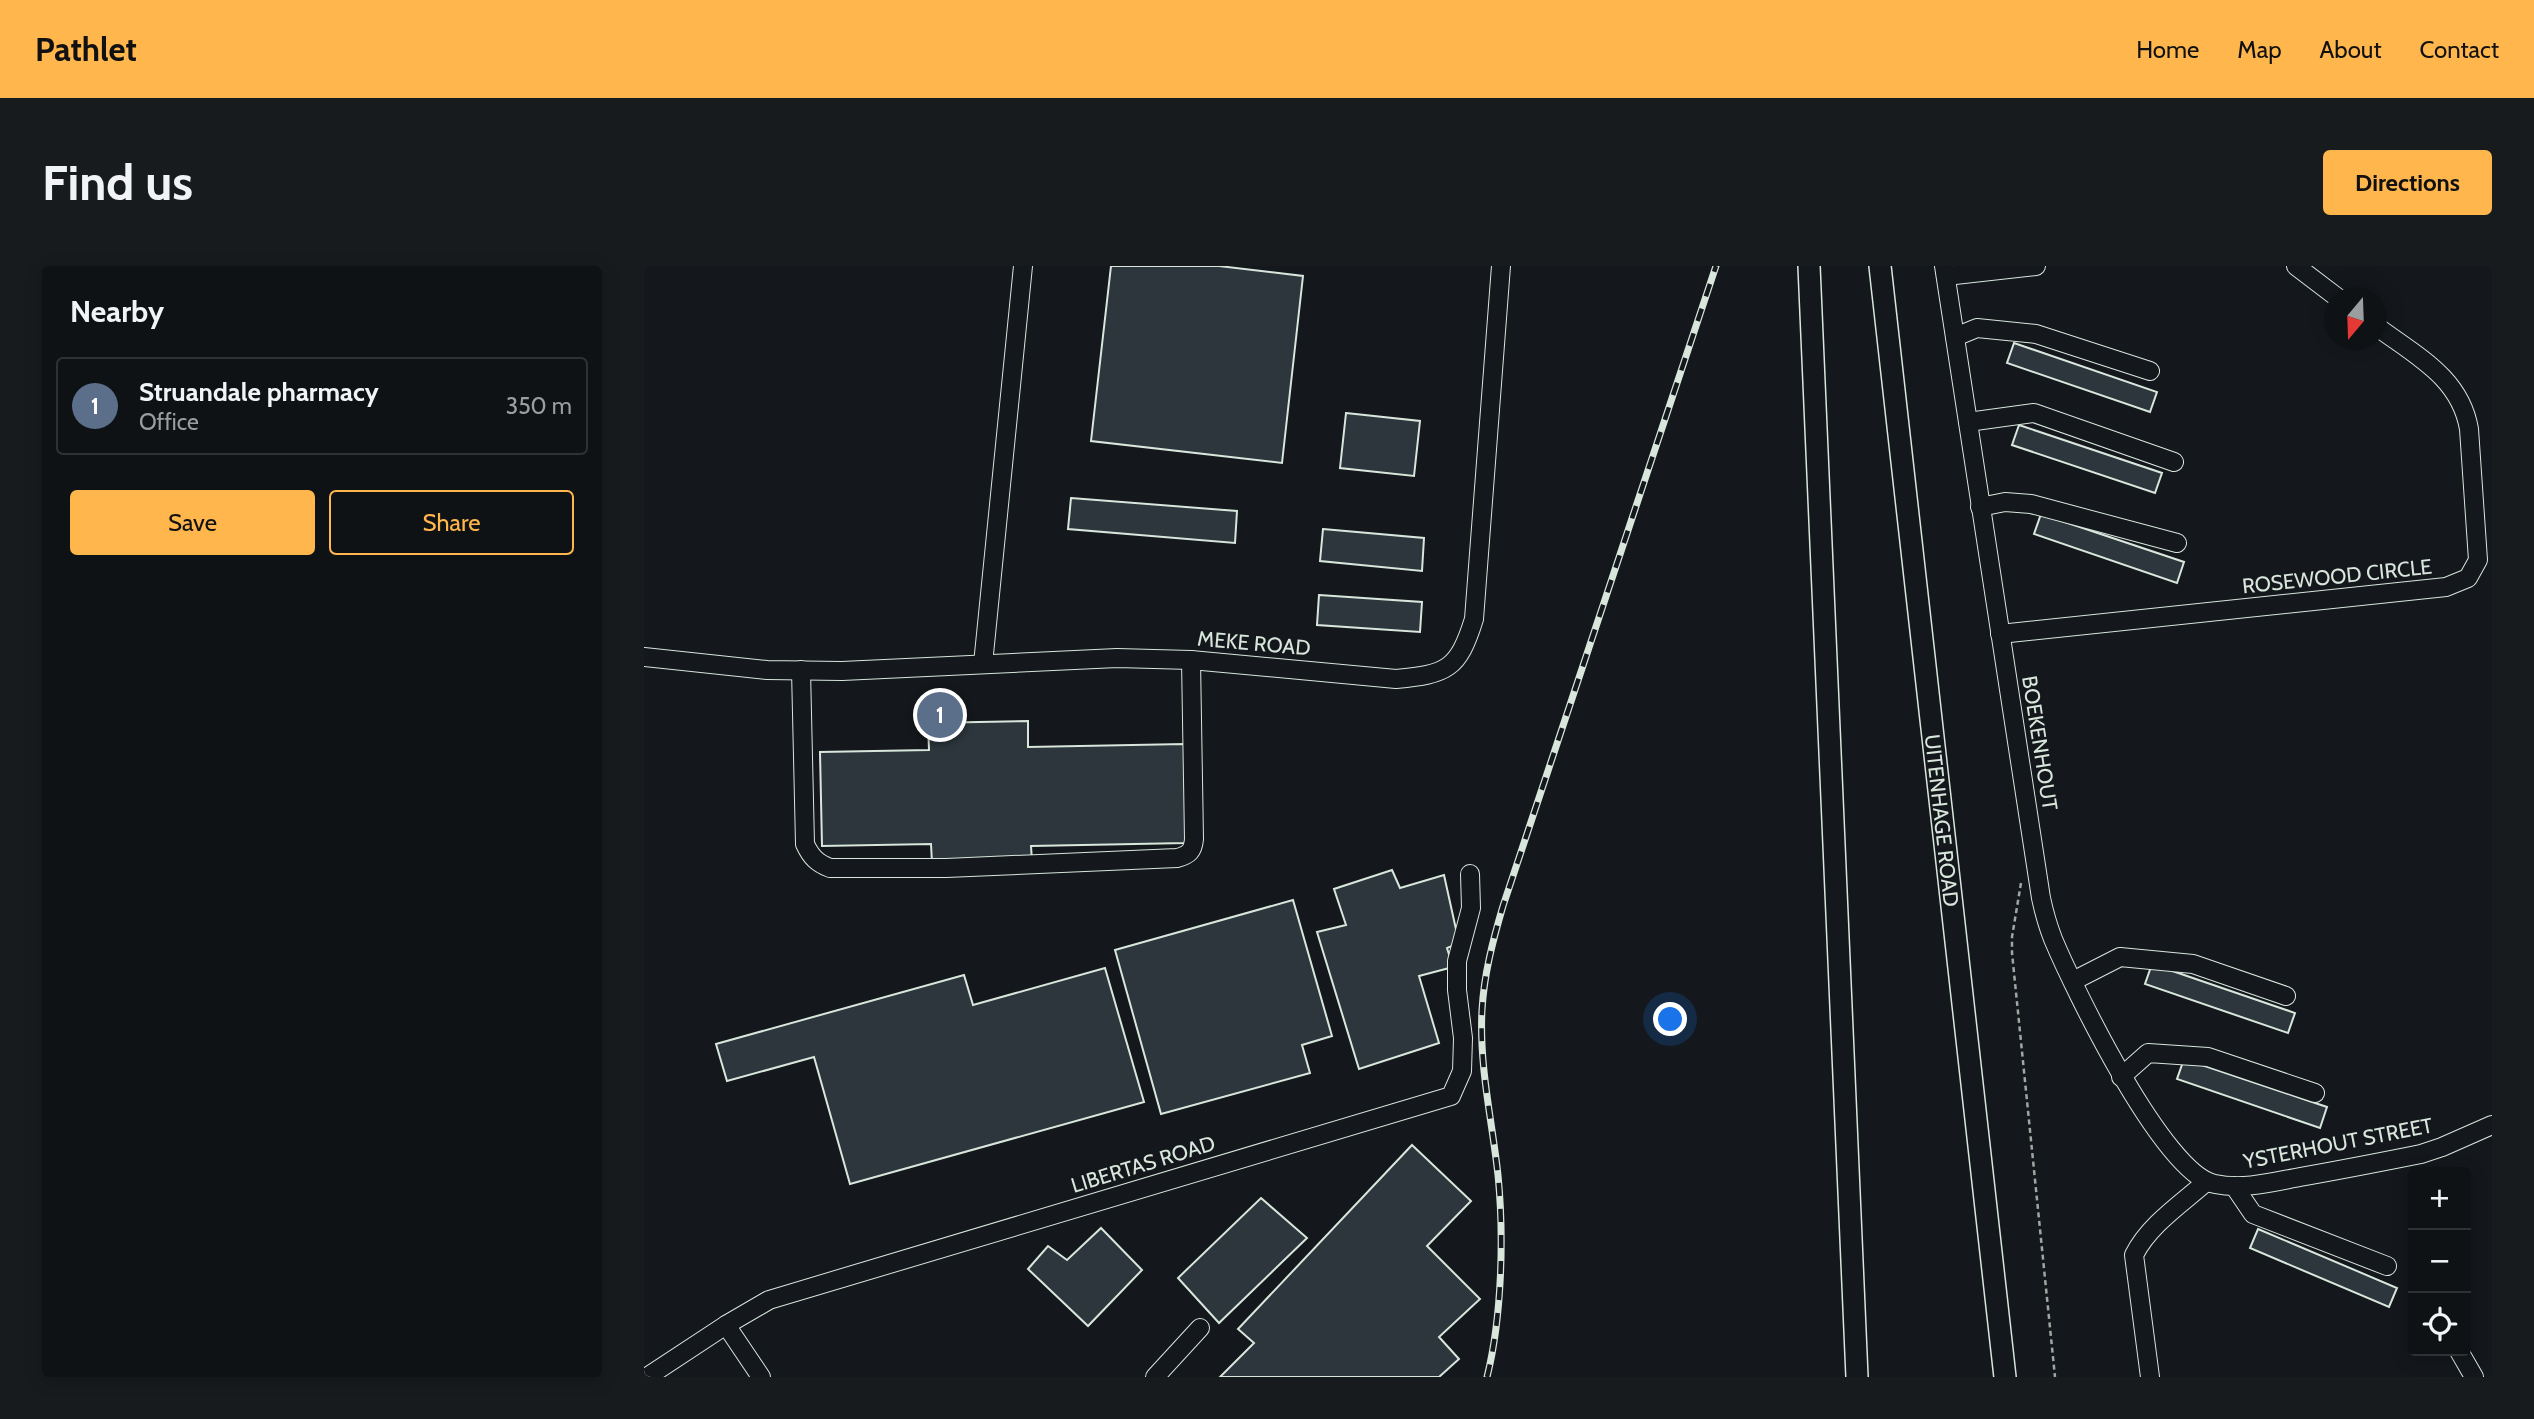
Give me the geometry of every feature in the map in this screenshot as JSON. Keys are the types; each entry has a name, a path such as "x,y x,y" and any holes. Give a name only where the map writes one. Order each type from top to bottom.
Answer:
{"main road":[{"path":"1809,266 1857,1377"},
{"name":"UITENHAGE ROAD","path":"1880,266 2005,1377"}],"street":[{"path":"984,664 1023,266"},
{"name":"MEKE ROAD","path":"644,657 767,670 1117,658 1191,660 1396,680 1430,676 1452,665 1465,647 1474,619 1501,266"},
{"path":"1945,271 2036,266"},
{"path":"2296,266 2324,287"},
{"name":"BOEKENHOUT","path":"1945,271 2041,898 2054,940 2121,1077 2168,1147 2190,1171 2206,1182"},
{"path":"1955,337 1977,328 2036,334 2150,371"},
{"name":"ROSEWOOD CIRCLE","path":"2000,634 2445,587 2468,578 2479,560 2469,429 2465,411 2460,398 2444,378 2387,334"},
{"path":"1968,422 2034,413 2175,462"},
{"path":"1980,507 2005,502 2031,504 2177,543"},
{"path":"801,670 805,844 809,854 818,863 830,868 946,867 1177,858 1187,855 1193,849 1194,839 1191,660"},
{"name":"LIBERTAS ROAD","path":"647,1377 769,1300 1451,1096 1462,1071 1463,1038 1457,990 1457,961 1471,908 1470,874"},
{"path":"2074,981 2120,957 2193,964 2286,996"},
{"path":"2121,1077 2148,1053 2208,1057 2315,1093"},
{"name":"YSTERHOUT STREET","path":"2206,1182 2234,1186 2262,1184 2421,1154 2492,1125"},
{"path":"2150,1377 2134,1255 2150,1232 2206,1182"},
{"path":"2234,1186 2253,1214 2387,1266"},
{"path":"726,1325 759,1376"},
{"path":"1155,1377 1200,1328"},
{"path":"2462,1356 2474,1377"}],"path":[{"path":"2021,872 2012,953 2055,1377"}],"building":[{"path":"1111,266 1219,266 1303,276 1282,463 1091,441"},
{"path":"2014,343 2157,392 2150,412 2007,363"},
{"path":"1346,413 1420,421 1414,476 1340,468"},
{"path":"2019,425 2162,473 2155,493 2012,445"},
{"path":"1071,498 1237,511 1235,543 1068,529"},
{"path":"2041,514 2184,562 2177,583 2034,534"},
{"path":"1323,529 1424,538 1422,571 1320,561"},
{"path":"1319,595 1422,602 1420,632 1317,625"},
{"path":"1028,721 1028,747 1184,744 1186,843 1031,846 1032,861 932,863 931,844 822,846 820,752 929,750 928,723"},
{"path":"1392,870 1400,888 1444,875 1459,943 1447,948 1453,967 1419,976 1439,1043 1359,1069 1317,932 1346,925 1334,889"},
{"path":"1293,900 1332,1036 1302,1045 1310,1073 1161,1114 1115,950"},
{"path":"2152,964 2295,1013 2288,1033 2145,984"},
{"path":"1105,968 1144,1102 850,1184 814,1057 727,1081 716,1044 964,975 973,1005"},
{"path":"2184,1059 2327,1107 2320,1128 2177,1079"},
{"path":"1412,1145 1471,1201 1427,1246 1480,1299 1439,1337 1459,1359 1439,1377 1220,1377 1254,1343 1238,1329"},
{"path":"1261,1198 1307,1238 1219,1323 1178,1278"},
{"path":"1101,1228 1142,1270 1088,1326 1028,1269 1048,1246 1067,1260"},
{"path":"2258,1229 2397,1288 2389,1307 2250,1248"}],"railway":[{"path":"1487,1377 1499,1303 1501,1250 1498,1175 1482,1052 1482,1010 1490,957 1503,906 1716,266"}],"place":[{"name":"Struandale pharmacy","path":"940,715"}]}
